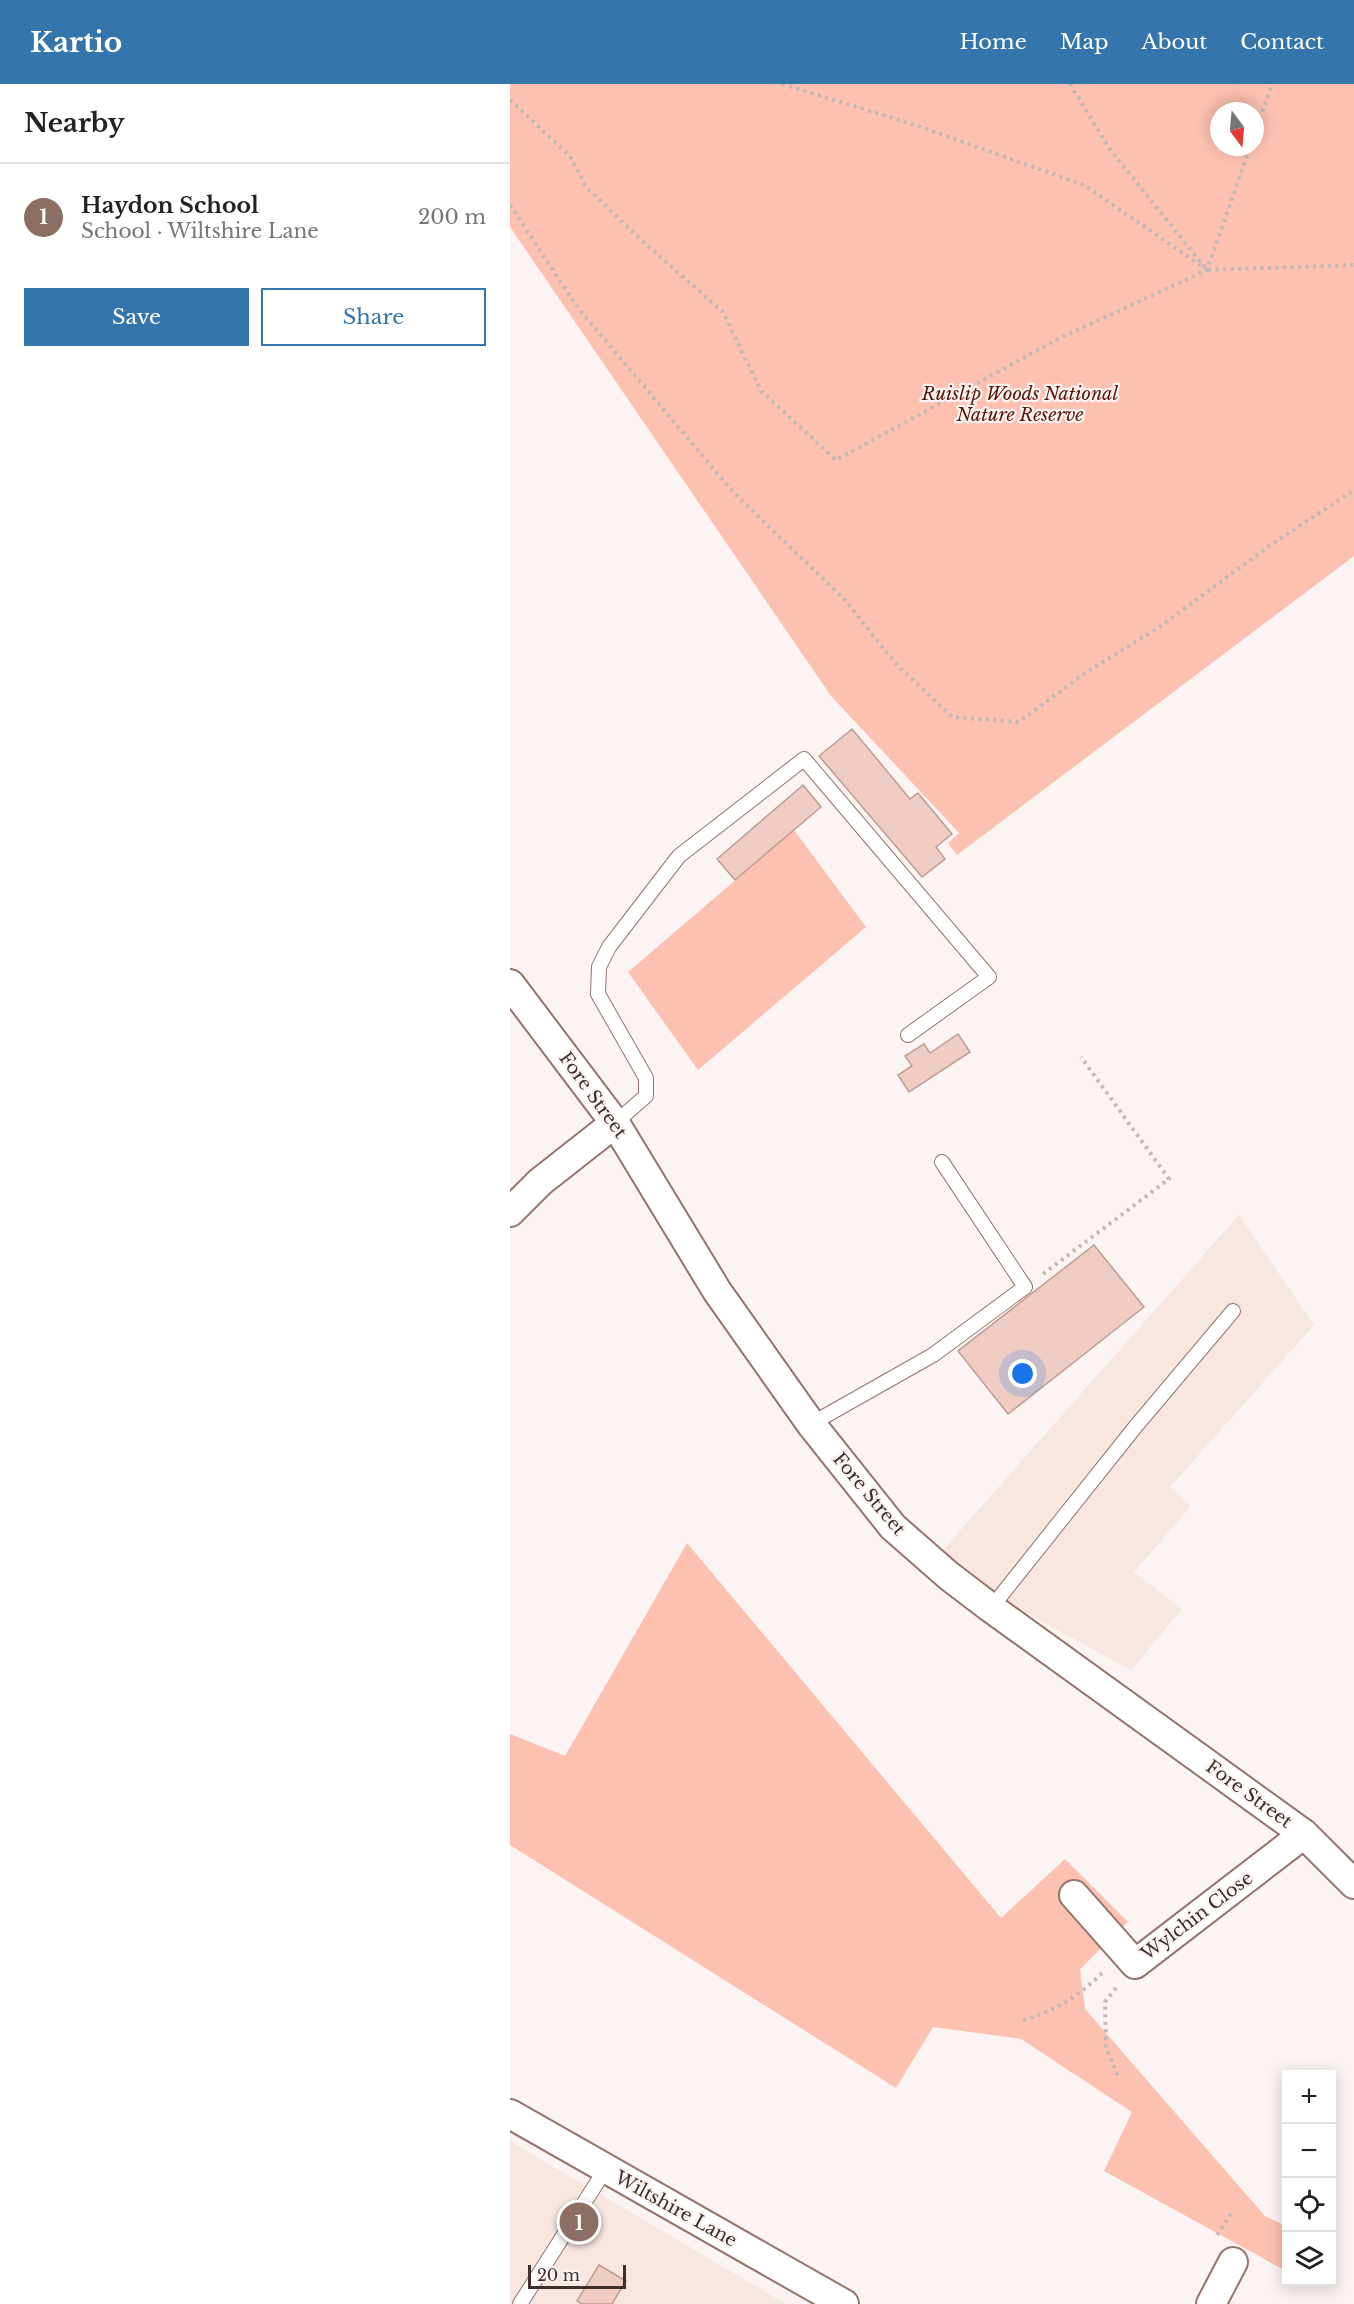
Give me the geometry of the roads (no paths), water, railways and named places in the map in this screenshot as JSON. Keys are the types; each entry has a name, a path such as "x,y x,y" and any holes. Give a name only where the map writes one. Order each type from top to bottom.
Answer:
{"street":[{"name":"Fore Street","path":"510,984 615,1123 717,1291 811,1424 893,1527 949,1576 991,1608 1304,1834 1354,1884"},
{"path":"510,1212 540,1182 615,1123"},
{"name":"Wylchin Close","path":"1074,1895 1129,1958 1304,1834"},
{"name":"Wiltshire Lane","path":"510,2114 844,2304"},
{"path":"1211,2304 1233,2262"}],"lane":[{"path":"615,1123 646,1096 646,1078 598,994 599,967 609,947 679,856 804,759 989,977 908,1035"},
{"path":"811,1424 933,1355 1025,1287 942,1162"},
{"path":"991,1608 1233,1311"},
{"path":"520,2304 605,2170"}],"place":[{"name":"Haydon School","path":"579,2222"}],"park label":[{"name":"Ruislip Woods National Nature Reserve","path":"1020,404"}]}
